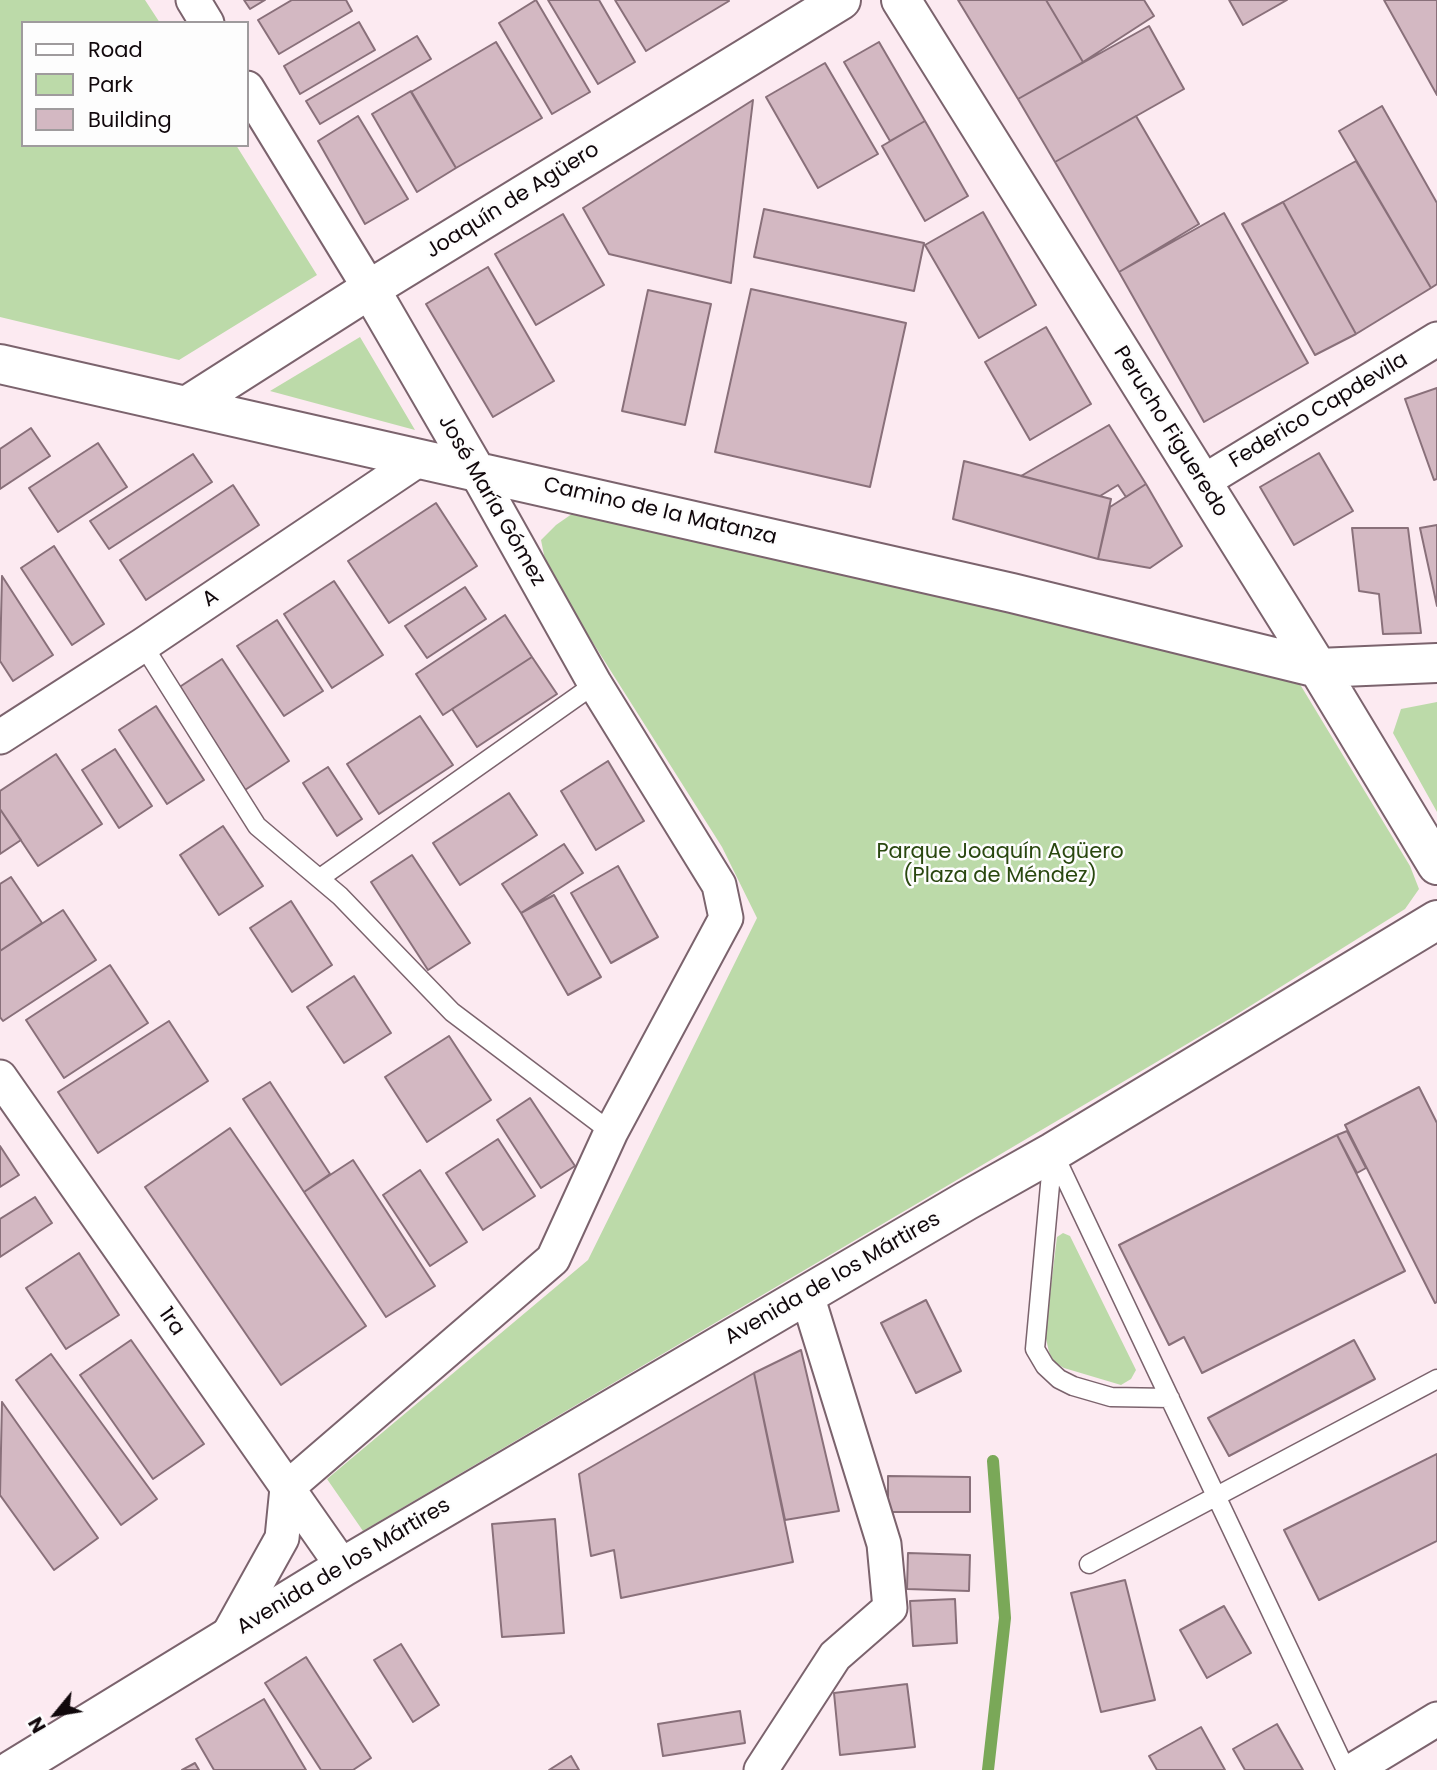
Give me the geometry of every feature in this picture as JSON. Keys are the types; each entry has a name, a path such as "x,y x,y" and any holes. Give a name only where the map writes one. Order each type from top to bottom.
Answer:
{"main road":[{"name":"Joaquín de Agüero","path":"188,405 370,289 841,0"},
{"name":"Perucho Figueredo","path":"901,0 1318,668 1437,866"},
{"name":"José María Gómez","path":"370,289 475,471"},
{"name":"Camino de la Matanza","path":"0,364 1012,593 1318,668"},
{"path":"1318,668 1437,663"},
{"name":"Avenida de los Mártires","path":"12,1770 343,1567 1054,1152 1437,920"}],"street":[{"path":"193,0 206,21"},
{"name":"José María Gómez","path":"248,90 370,289"},
{"name":"Federico Capdevila","path":"1201,483 1437,339"},
{"name":"A","path":"0,737 143,645 421,458"},
{"name":"José María Gómez","path":"475,471 595,684 719,885 726,918 611,1132"},
{"name":"1ra","path":"0,1077 343,1567"},
{"path":"287,1488 553,1259 611,1132"},
{"path":"761,1770 835,1656 890,1608 884,1544 807,1295"},
{"name":"Avenida de los Mártires","path":"227,1637 282,1538 287,1488"},
{"path":"1353,1770 1437,1719"}],"lane":[{"path":"143,645 257,826 340,896 452,1012 611,1132"},
{"path":"320,878 595,684"},
{"path":"1054,1152 1346,1770"},
{"path":"1054,1152 1035,1349 1045,1366 1059,1379 1073,1386 1111,1397 1170,1398"},
{"path":"1088,1564 1437,1379"}],"green space":[{"path":"0,0 145,0 159,21 21,21 21,147 237,147 317,275 179,360 0,317"},
{"path":"360,337 415,430 270,391"},
{"name":"Parque Joaquín Agüero (Plaza de Méndez)","path":"579,509 1298,681 1410,866 1419,889 1405,909 1231,1018 363,1531 327,1479 588,1260 757,918 722,847 547,570 541,540 556,525"},
{"path":"1437,702 1437,812 1393,733 1401,709"},
{"path":"1063,1233 1070,1236 1136,1370 1131,1379 1121,1385 1064,1368 1054,1362 1049,1352 1045,1334 1057,1237"}],"building":[{"path":"244,0 265,0 250,9"},
{"path":"292,0 346,0 352,11 279,54 258,20"},
{"path":"536,0 590,92 552,114 499,23"},
{"path":"548,0 599,0 635,62 598,84"},
{"path":"615,0 728,0 729,1 646,51"},
{"path":"958,0 1046,0 1083,62 1018,99"},
{"path":"1046,0 1144,0 1154,16 1083,62"},
{"path":"1229,0 1287,0 1243,25"},
{"path":"1384,0 1437,0 1437,95"},
{"path":"359,22 375,50 300,94 284,66"},
{"path":"1149,26 1184,89 1055,162 1018,99"},
{"path":"417,36 431,59 320,124 306,101"},
{"path":"496,42 542,118 456,168 411,92"},
{"path":"879,42 925,121 890,141 844,62"},
{"path":"825,63 878,154 818,188 766,97"},
{"path":"411,91 456,168 417,192 372,114"},
{"path":"753,100 731,283 609,254 583,208"},
{"path":"1382,106 1437,203 1437,284 1431,288 1339,131"},
{"path":"358,116 408,199 365,224 318,141"},
{"path":"1136,116 1199,224 1119,272 1055,162"},
{"path":"925,121 968,196 925,221 882,146"},
{"path":"1356,161 1431,288 1356,334 1283,202"},
{"path":"1283,202 1356,334 1315,355 1242,224"},
{"path":"764,209 924,243 914,291 754,257"},
{"path":"983,212 1036,305 979,338 925,245"},
{"path":"1224,213 1308,363 1204,422 1119,272"},
{"path":"563,214 604,285 536,325 495,254"},
{"path":"488,267 554,381 493,417 426,304"},
{"path":"751,289 906,323 870,487 715,452"},
{"path":"648,290 711,304 685,425 622,411"},
{"path":"1046,327 1091,404 1030,440 985,362"},
{"path":"1437,388 1437,479 1434,480 1405,399"},
{"path":"1109,425 1146,484 1126,497 1118,485 1100,496 1021,476"},
{"path":"31,428 50,456 0,489 0,449"},
{"path":"98,443 127,487 58,532 29,488"},
{"path":"1319,453 1353,511 1294,545 1260,487"},
{"path":"193,454 212,482 109,549 90,521"},
{"path":"964,461 1111,499 1098,559 953,519"},
{"path":"1146,484 1182,546 1150,568 1098,559 1110,507"},
{"path":"233,485 259,525 146,600 120,560"},
{"path":"436,503 477,566 389,623 348,561"},
{"path":"1437,525 1437,606 1420,528"},
{"path":"1352,528 1408,528 1421,633 1383,634 1379,594 1359,591"},
{"path":"54,546 104,624 72,645 21,568"},
{"path":"2,576 53,655 13,681 0,661"},
{"path":"334,581 383,655 332,688 284,614"},
{"path":"465,587 486,619 427,658 405,626"},
{"path":"505,615 532,657 443,715 416,674"},
{"path":"277,620 323,691 284,716 237,646"},
{"path":"532,657 557,694 477,747 452,709"},
{"path":"222,659 289,761 245,790 178,688"},
{"path":"156,706 204,780 167,804 119,730"},
{"path":"420,716 453,765 379,814 347,764"},
{"path":"115,749 152,806 119,828 82,770"},
{"path":"56,754 102,824 38,866 0,809 0,791"},
{"path":"608,761 644,821 596,850 561,791"},
{"path":"328,767 362,819 337,836 303,783"},
{"path":"509,793 537,835 460,885 433,843"},
{"path":"0,809 21,840 0,854"},
{"path":"223,826 263,886 219,915 180,855"},
{"path":"564,844 583,873 521,913 502,884"},
{"path":"412,855 470,943 428,970 371,882"},
{"path":"618,866 658,937 611,963 571,893"},
{"path":"11,877 42,923 0,951 0,884"},
{"path":"554,895 601,977 568,995 521,913"},
{"path":"291,901 332,965 292,992 250,928"},
{"path":"63,910 96,960 3,1021 0,1017 0,951"},
{"path":"110,965 148,1023 64,1078 26,1020"},
{"path":"354,976 391,1033 344,1063 307,1007"},
{"path":"169,1021 208,1081 98,1153 58,1092"},
{"path":"449,1036 491,1100 427,1142 385,1077"},
{"path":"270,1082 330,1174 304,1192 243,1099"},
{"path":"1419,1087 1437,1123 1435,1303 1345,1125"},
{"path":"530,1098 575,1166 541,1188 497,1120"},
{"path":"230,1128 366,1326 281,1385 145,1187"},
{"path":"1347,1131 1366,1168 1357,1173 1337,1135"},
{"path":"1337,1135 1405,1271 1202,1373 1184,1337 1169,1345 1119,1245"},
{"path":"498,1139 535,1196 483,1230 446,1173"},
{"path":"0,1146 19,1175 0,1187"},
{"path":"353,1160 435,1286 386,1317 304,1192"},
{"path":"420,1170 467,1242 430,1266 383,1195"},
{"path":"35,1197 52,1223 0,1257 0,1219"},
{"path":"79,1253 119,1315 66,1349 26,1288"},
{"path":"926,1300 961,1371 916,1393 881,1323"},
{"path":"131,1340 204,1444 153,1479 80,1375"},
{"path":"1354,1340 1375,1379 1229,1456 1208,1418"},
{"path":"801,1350 839,1511 785,1520 754,1373"},
{"path":"51,1354 157,1499 121,1525 16,1380"},
{"path":"754,1373 793,1562 621,1598 614,1550 591,1556 579,1474"},
{"path":"2,1402 98,1538 54,1570 0,1495"},
{"path":"1437,1454 1437,1541 1319,1600 1284,1530"},
{"path":"888,1476 970,1477 970,1512 888,1512"},
{"path":"555,1519 564,1633 502,1637 492,1524"},
{"path":"908,1553 970,1555 969,1591 907,1589"},
{"path":"1125,1580 1155,1700 1101,1712 1071,1593"},
{"path":"955,1599 957,1643 913,1646 910,1601"},
{"path":"1224,1606 1251,1653 1207,1678 1180,1630"},
{"path":"401,1644 439,1705 413,1722 374,1660"},
{"path":"306,1657 371,1758 353,1770 321,1770 265,1683"},
{"path":"907,1684 915,1747 840,1755 834,1693"},
{"path":"264,1699 306,1770 214,1770 196,1739"},
{"path":"740,1711 745,1743 663,1756 658,1724"},
{"path":"1277,1724 1303,1770 1245,1770 1233,1749"},
{"path":"1201,1727 1225,1770 1157,1770 1149,1756"},
{"path":"571,1756 579,1770 549,1770"},
{"path":"195,1763 199,1770 182,1770"}],"waterway":[{"path":"988,1770 1005,1618 993,1461"}]}
